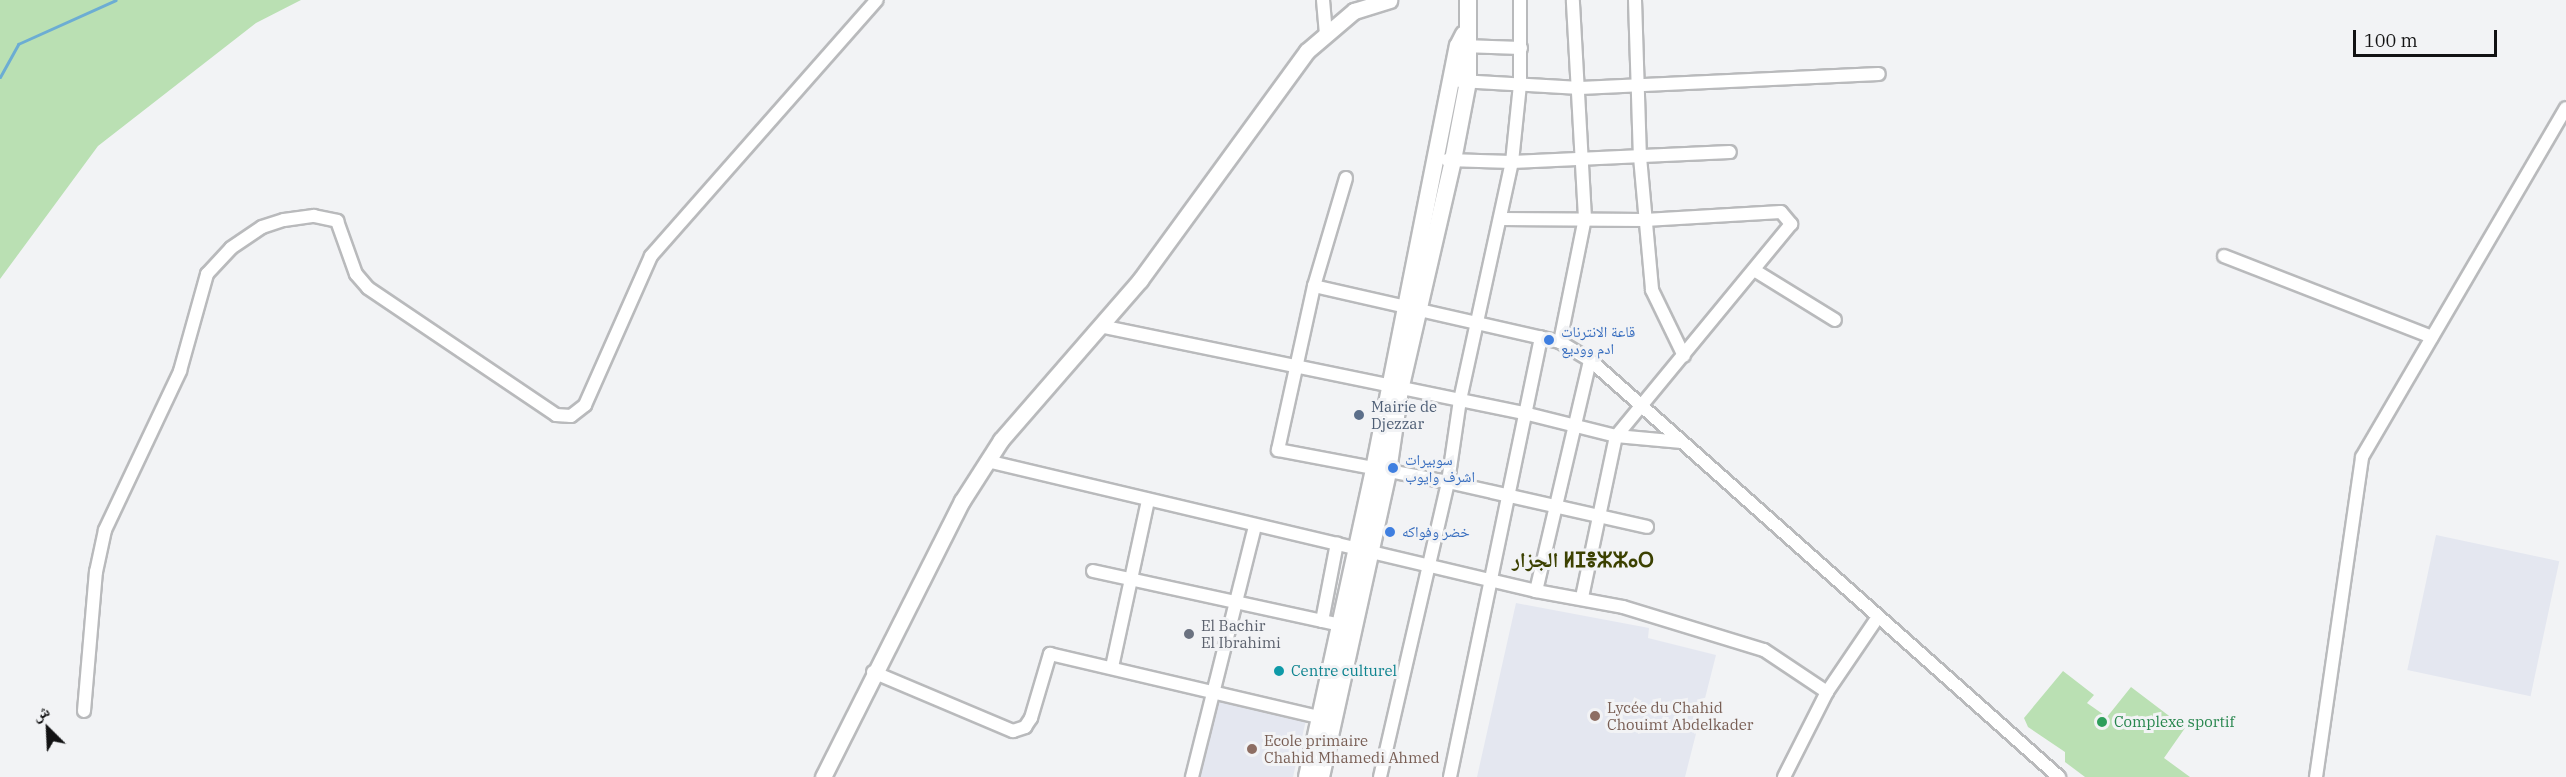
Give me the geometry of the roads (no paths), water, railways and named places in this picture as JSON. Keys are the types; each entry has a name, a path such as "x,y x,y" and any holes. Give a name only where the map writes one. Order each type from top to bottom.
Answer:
{"main road":[{"path":"1307,777 1327,719 1381,470 1394,389 1446,160 1460,81 1468,0"},
{"path":"1321,777 1340,625 1364,549"}],"street":[{"path":"84,711 96,572 105,530 180,371 207,274 231,248 262,227 284,220 314,216 337,220 356,274 368,288 556,415 571,416 585,405 651,256 877,0"},
{"path":"1323,0 1326,35"},
{"path":"823,777 873,672 962,501 987,461 1100,326 1205,195 1266,103 1307,51 1354,11 1389,0"},
{"path":"1380,777 1448,482 1460,400 1479,323 1512,162 1520,84 1520,0"},
{"path":"1560,342 1585,218 1580,88 1573,0"},
{"path":"1635,0 1640,157 1652,290 1684,356"},
{"path":"1464,41 1521,48"},
{"path":"1460,81 1580,88 1879,74"},
{"path":"2316,777 2362,457 2566,108"},
{"path":"1446,160 1512,162 1730,152"},
{"path":"1346,178 1314,286 1278,450 1448,482 1647,527"},
{"path":"1500,219 1645,220 1781,212 1791,224 1643,407 1616,436 1582,598"},
{"path":"2224,256 2432,337"},
{"path":"1754,270 1835,320"},
{"path":"1314,286 1412,311 1479,323 1560,342 1590,360 2059,777"},
{"path":"1100,326 1394,389 1524,413 1616,436 1682,442"},
{"path":"1450,777 1506,496 1541,337"},
{"path":"1536,591 1553,506 1590,360"},
{"path":"987,461 1255,526 1430,564 1536,591 1582,598 1764,650 1827,692"},
{"path":"1112,667 1148,500"},
{"path":"1192,777 1255,526"},
{"path":"1322,621 1337,543"},
{"path":"1093,571 1340,625"},
{"path":"1784,777 1827,692 1878,617"},
{"path":"873,672 1013,731 1025,727 1031,718 1050,654 1327,719"}],"waterway":[{"path":"0,77 18,44 116,0"}],"place":[{"name":"قاعة الانترنات ادم ووديع","path":"1549,340"},
{"name":"Mairie de Djezzar","path":"1359,415"},
{"name":"سوبيرات اشرف وايوب","path":"1393,468"},
{"name":"خضر وفواكه","path":"1390,532"},
{"name":"El Bachir El Ibrahimi","path":"1189,634"},
{"name":"Centre culturel","path":"1279,671"},
{"name":"Lycée du Chahid Chouimt Abdelkader","path":"1595,716"},
{"name":"Complexe sportif","path":"2102,722"},
{"name":"Ecole primaire Chahid Mhamedi Ahmed","path":"1252,749"}],"district":[{"name":"الجزار ⵍⵊⴻⵣⵣⴰⵔ","path":"1583,559"}]}
